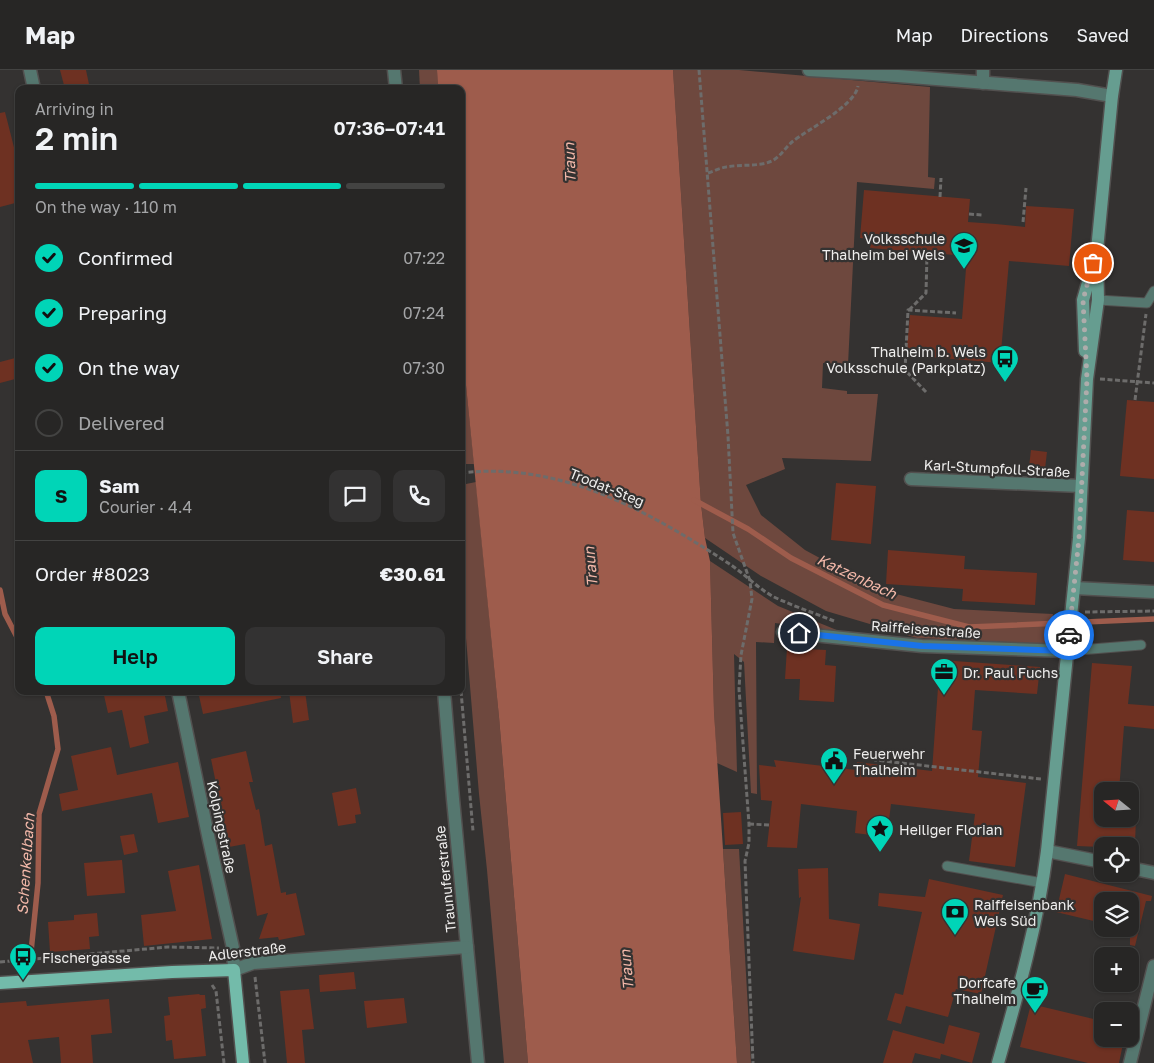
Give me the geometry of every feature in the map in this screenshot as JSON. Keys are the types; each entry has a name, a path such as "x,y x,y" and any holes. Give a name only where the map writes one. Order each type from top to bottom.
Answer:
{"main road":[{"path":"998,1063 1028,954 1048,851 1079,538 1087,379 1098,300 1097,250 1116,70"},
{"path":"1087,379 1083,300 1097,250"},
{"path":"234,970 243,1063"},
{"name":"Adlerstraße","path":"0,983 234,970"}],"street":[{"path":"30,70 33,85"},
{"path":"394,70 396,85"},
{"path":"809,70 983,76 1112,96"},
{"name":"Karl-Stumpfoll-Straße","path":"911,479 1081,486"},
{"path":"1074,588 1154,592"},
{"name":"Raiffeisenstraße","path":"783,632 922,646 1067,651"},
{"name":"Kolpingstraße","path":"179,695 208,840 233,948 234,970"},
{"name":"Traunuferstraße","path":"444,695 478,1063"},
{"path":"1048,851 1094,860"},
{"path":"1139,870 1154,873"},
{"name":"Adlerstraße","path":"234,970 253,963 467,947"},
{"path":"1130,1063 1154,966"}],"lane":[{"path":"1098,300 1147,303 1154,291"},
{"path":"1067,651 1141,645"},
{"path":"947,866 1043,883"}],"path":[{"path":"699,70 727,427 730,506 733,533 750,580 752,599 740,655 740,689 748,824 748,843 745,861 754,1063"},
{"path":"708,173 726,167 772,161 791,143 835,113 850,100 858,91 860,71"},
{"path":"940,178 940,196"},
{"path":"1023,222 1026,188"},
{"path":"969,214 982,215"},
{"path":"926,392 905,370 908,310 926,293 927,255"},
{"path":"1136,400 1147,303"},
{"path":"908,310 956,313"},
{"path":"1087,379 1154,383"},
{"name":"Trodat-Steg","path":"465,474 505,471 532,474 588,488 627,505 680,533 731,565 773,596 837,622"},
{"path":"1071,614 1154,611"},
{"path":"875,758 875,760 1055,780"},
{"path":"748,824 769,825"},
{"path":"0,962 168,947 233,948"},
{"path":"253,963 264,1063"},
{"path":"216,991 224,1063"}],"shaded area":[{"path":"419,70 437,70 438,85 420,85"},
{"path":"673,70 739,70 930,87 928,177 935,178 934,189 857,182 848,365 823,363 822,388 847,391 847,394 878,394 871,461 782,458 785,469 746,485 761,515 805,550 877,589 954,609 1053,614 1050,644 917,638 826,611 761,576 705,538 701,504"},
{"path":"465,375 474,464 465,464"},
{"path":"476,482 499,717 528,1063 504,1063 465,626 465,484"},
{"path":"710,561 778,606 844,633 775,623 774,643 756,642 757,794 751,793 744,662 734,654 737,772 717,763"},
{"path":"723,849 739,849 751,1063 737,1063"}],"water":[{"name":"Traun","path":"437,70 673,70 701,504 710,561 714,712 737,1063 528,1063 499,717 465,375 465,85 438,85"}],"building":[{"path":"60,70 86,70 89,85 64,85"},
{"path":"5,112 15,151 15,203 0,207 0,113"},
{"path":"864,190 970,199 968,222 1025,227 1026,206 1074,209 1069,266 1009,261 1000,363 906,355 910,315 962,319 967,256 870,248 871,239 860,238"},
{"path":"15,358 15,379 0,383 0,362"},
{"path":"1127,400 1154,402 1154,479 1120,476"},
{"path":"1031,450 1047,452 1045,469 1029,467"},
{"path":"836,483 876,486 871,544 831,540"},
{"path":"1127,510 1154,512 1154,562 1123,560"},
{"path":"888,550 965,556 964,569 1037,573 1035,605 962,601 963,589 886,584"},
{"path":"787,648 826,650 825,665 836,666 834,702 799,700 800,679 785,679"},
{"path":"940,660 1040,667 1037,694 975,690 972,730 982,731 978,777 1026,783 1015,867 969,861 975,814 891,804 887,837 855,833 857,811 801,804 797,848 767,847 772,801 761,800 759,765 776,767 774,760 856,770 857,762 932,771"},
{"path":"1092,663 1132,666 1128,704 1154,706 1154,729 1124,726 1120,782 1094,782 1094,828 1136,828 1135,837 1094,837 1094,847 1077,846"},
{"path":"104,695 165,695 168,711 144,716 149,743 130,748 122,710 108,713"},
{"path":"199,695 281,695 281,698 203,714"},
{"path":"290,695 306,695 309,720 293,723"},
{"path":"111,747 117,775 178,762 189,817 158,823 152,793 62,811 59,794 78,790 71,756"},
{"path":"246,751 253,782 249,782 256,810 259,809 265,846 272,844 281,893 286,892 286,895 296,893 305,935 279,940 278,937 259,939 268,913 257,916 245,844 229,847 211,759"},
{"path":"356,788 361,814 355,815 356,823 338,826 332,793"},
{"path":"741,812 743,844 725,845 723,813"},
{"path":"134,834 138,852 124,855 120,836"},
{"path":"122,860 125,893 87,896 84,863"},
{"path":"199,865 212,939 144,946 141,915 176,911 168,871"},
{"path":"828,868 829,919 860,924 854,960 793,951 801,897 799,898 798,869"},
{"path":"1065,874 1136,892 1094,892 1094,921 1056,912"},
{"name":"Raiffeisenbank Wels Süd","path":"929,879 1003,895 981,994 956,989 948,1017 906,1006 901,1024 887,1020 895,993 903,995 922,912 878,906 879,893 925,897"},
{"path":"1139,893 1152,896 1151,901 1146,901 1139,930"},
{"path":"97,913 99,936 89,937 90,949 50,952 48,922 74,920 74,915"},
{"path":"1130,937 1137,937 1135,946 1130,945"},
{"path":"354,972 356,989 320,992 319,975"},
{"path":"309,989 314,1029 302,1030 305,1063 287,1063 280,991"},
{"path":"205,995 206,1008 201,1009 206,1056 174,1059 172,1040 166,1041 164,1016 170,1015 168,997"},
{"path":"404,998 407,1023 367,1028 364,1001"},
{"path":"109,999 112,1033 91,1035 93,1063 61,1063 59,1037 28,1040 33,1063 0,1063 0,1003 26,1001 27,1006"},
{"path":"1031,1004 1094,1019 1094,1047 1122,1047 1119,1063 1088,1063 1020,1047"},
{"path":"949,1025 980,1033 972,1063 941,1054 940,1059 915,1053 912,1063 883,1063 893,1030 944,1044"}],"waterway":[{"name":"Katzenbach","path":"694,500 748,529 791,558 883,605 969,627 1154,619"},
{"name":"Schenkelbach","path":"0,590 5,614 15,633"},
{"name":"Schenkelbach","path":"31,952 38,883 39,814 58,749 54,716 47,695"}],"way so far":[{"path":"1069,635 1079,538 1087,379 1083,300 1093,263"}],"place":[{"name":"Volksschule Thalheim bei Wels","path":"964,270"},
{"name":"Thalheim b. Wels Volksschule (Parkplatz)","path":"1005,383"},
{"name":"Dr. Paul Fuchs","path":"944,696"},
{"name":"Feuerwehr Thalheim","path":"834,785"},
{"name":"Heiliger Florian","path":"880,853"},
{"name":"Raiffeisenbank Wels Süd","path":"955,936"},
{"name":"Fischergasse","path":"23,981"},
{"name":"Dorfcafe Thalheim","path":"1035,1014"}],"route":[{"path":"799,633 922,646 1067,651 1069,635"}]}
